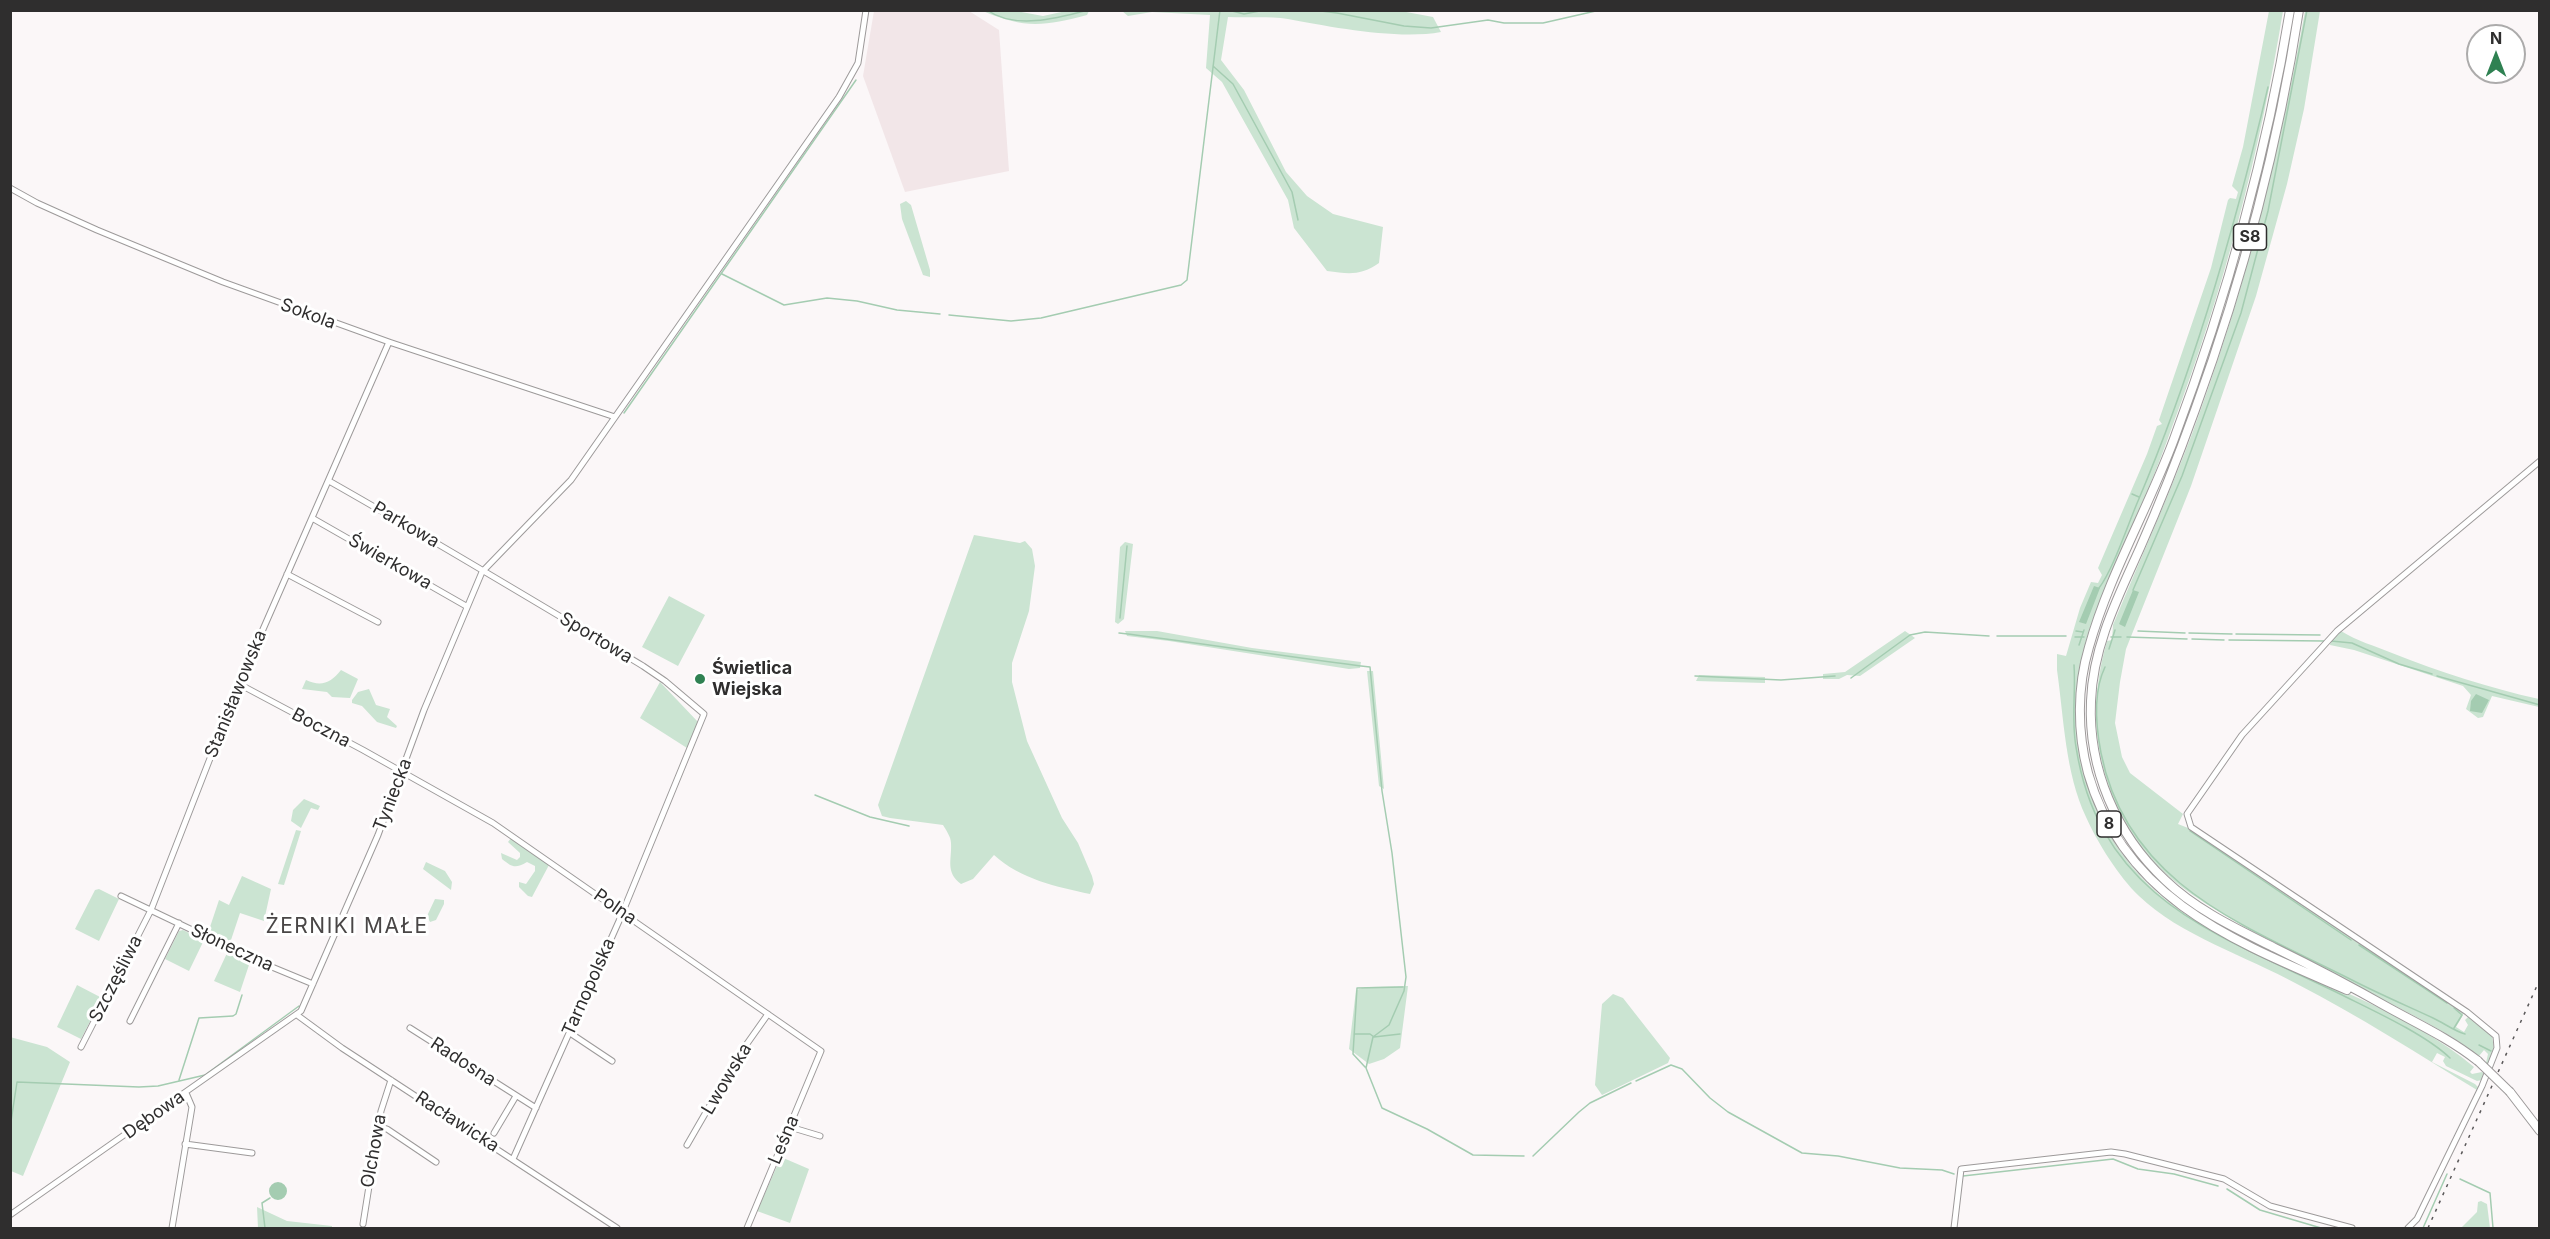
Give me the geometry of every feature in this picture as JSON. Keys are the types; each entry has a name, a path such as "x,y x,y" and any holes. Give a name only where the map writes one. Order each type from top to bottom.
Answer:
{"highway":[{"name":"S8","path":"2192,390 2227,283 2253,188 2274,96 2290,10"},
{"name":"S8","path":"2177,457 2217,346 2251,233 2283,98 2300,10"},
{"name":"8","path":"2192,390 2173,442 2100,614 2088,648 2082,682 2081,716 2083,749 2092,784 2105,816 2134,863 2165,894 2188,911 2244,943 2388,1007"},
{"name":"8","path":"2177,457 2110,617 2095,668 2091,700 2092,735 2097,765 2108,799 2138,850 2168,883 2186,897 2215,916 2444,1037 2478,1061 2510,1092 2540,1131"}],"street":[{"name":"Tyniecka","path":"297,1016 313,984 403,772 423,712 482,572 571,480 839,97 858,63 866,10"},
{"name":"Sokola","path":"10,188 37,203 168,260 389,342 615,417"},
{"name":"Stanisławowska","path":"151,910 239,684 389,342"},
{"path":"2408,1228 2417,1219 2482,1086 2497,1048 2496,1036 2475,1017 2191,827 2187,814 2242,735 2332,636 2540,461"},
{"name":"Parkowa","path":"329,481 439,543 482,572"},
{"name":"Świerkowa","path":"312,518 466,606"},
{"name":"Sportowa","path":"482,572 655,674 704,714"},
{"path":"287,574 378,622"},
{"name":"Boczna","path":"239,684 403,772"},
{"name":"Tarnopolska","path":"513,1159 622,912 704,714"},
{"name":"Polna","path":"403,772 493,823 821,1051"},
{"name":"Słoneczna","path":"122,896 255,960 313,984"},
{"name":"Szczęśliwa","path":"81,1047 151,910"},
{"path":"130,1020 179,924"},
{"name":"Lwowska","path":"687,1145 739,1055 768,1014"},
{"name":"Racławicka","path":"297,1016 617,1228"},
{"name":"Dębowa","path":"10,1215 297,1016"},
{"name":"Radosna","path":"411,1028 536,1108"},
{"path":"570,1033 612,1061"},
{"name":"Leśna","path":"747,1228 821,1051"},
{"name":"Olchowa","path":"363,1224 378,1126 391,1080"},
{"path":"172,1228 192,1107 186,1093"},
{"name":"Radosna","path":"494,1133 516,1096"},
{"path":"378,1126 387,1129 436,1162"},
{"path":"790,1127 820,1136"},
{"path":"186,1144 252,1153"},
{"path":"1954,1228 1961,1169 2111,1152 2224,1179 2270,1206 2352,1228"}],"shaded area":[{"path":"874,11 969,11 999,30 1009,171 905,192 863,76"},
{"path":"983,11 1016,11 1043,16 1066,11 1089,11 1087,15 1072,19 1035,24 1011,21"},
{"path":"1122,11 1401,11 1433,17 1441,32 1385,34 1281,18 1228,17 1221,60 1244,90 1286,172 1307,196 1333,214 1383,227 1379,263 1360,272 1348,273 1327,271 1294,228 1288,200 1222,82 1206,68 1210,15 1152,12 1128,16"},
{"path":"2269,11 2283,11 2263,117 2238,222 2208,325 2166,443 2088,633 2078,684 2079,723 2085,770 2098,811 2119,850 2150,886 2174,906 2227,938 2369,1003 2424,1032 2450,1048 2474,1067 2470,1072 2472,1074 2482,1072 2484,1074 2482,1080 2477,1081 2446,1066 2443,1061 2445,1057 2437,1053 2432,1062 2475,1084 2478,1087 2477,1090 2343,1009 2278,974 2194,934 2155,910 2131,888 2102,848 2079,800 2069,764 2057,654 2066,656 2080,608 2091,582 2098,583 2102,575 2098,568 2157,426 2162,424 2159,420 2211,268 2228,200 2236,199 2238,192 2232,186 2243,147"},
{"path":"2305,11 2320,11 2304,109 2287,184 2256,296 2191,486 2126,649 2115,723 2122,757 2130,773 2183,814 2178,824 2188,828 2463,1012 2456,1027 2464,1032 2468,1025 2465,1020 2468,1017 2492,1036 2494,1049 2488,1064 2486,1063 2488,1054 2484,1050 2479,1056 2426,1022 2217,910 2172,879 2135,839 2120,813 2108,784 2099,748 2097,695 2107,641 2112,640 2113,625 2192,434 2219,357 2262,210"},
{"path":"906,201 911,205 930,277 923,275 902,219 900,204"},
{"path":"974,535 1020,543 1025,541 1032,549 1035,566 1029,611 1012,663 1012,682 1027,741 1062,818 1078,843 1092,876 1094,884 1090,894 1027,876 994,855 973,879 961,884 951,870 951,841 943,825 882,816 878,805"},
{"path":"1125,542 1133,544 1124,619 1118,624 1115,622 1120,547"},
{"path":"2094,586 2100,588 2086,624 2079,622"},
{"path":"2133,590 2139,592 2125,627 2119,624"},
{"path":"669,596 705,615 678,666 642,647"},
{"path":"1125,631 1157,631 1252,648 1361,662 1360,668 1349,669 1127,636"},
{"path":"1905,631 1915,638 1860,676 1847,675 1839,679 1823,679 1823,674 1845,672"},
{"path":"2341,631 2353,638 2446,673 2539,699 2539,707 2492,696 2483,717 2478,718 2466,709 2471,695 2463,686 2354,650 2330,645 2331,640"},
{"path":"341,670 358,679 350,698 332,697 327,692 302,689 306,680 316,683 325,682"},
{"path":"1367,671 1373,671 1384,789 1379,786"},
{"path":"1699,675 1765,677 1765,683 1696,681"},
{"path":"660,682 698,722 687,748 640,718"},
{"path":"369,689 376,705 390,709 387,717 397,726 396,728 377,722 362,706 352,703 358,692"},
{"path":"2476,694 2489,700 2482,713 2470,711 2471,701"},
{"path":"304,799 320,806 318,810 311,808 301,828 291,821 293,810"},
{"path":"296,830 301,831 284,885 278,884"},
{"path":"511,838 549,865 532,897 519,887 519,882 526,884 535,871 535,866 527,862 514,866 502,859 501,853 517,860 520,857 520,853 508,842"},
{"path":"426,862 445,871 452,882 451,890 423,869"},
{"path":"242,876 271,889 264,921 240,913 230,943 208,933 219,900 229,905"},
{"path":"99,889 119,899 99,941 75,929 95,890"},
{"path":"435,899 444,900 444,904 436,920 430,922 427,916"},
{"path":"183,930 204,940 189,971 165,959 179,931"},
{"path":"228,951 250,962 240,992 214,981"},
{"path":"77,985 102,998 81,1039 57,1027"},
{"path":"1408,986 1400,1048 1384,1059 1369,1064 1349,1049 1356,990 1366,987"},
{"path":"1613,994 1623,998 1670,1058 1668,1063 1602,1095 1595,1085 1602,1004"},
{"path":"10,1037 47,1047 70,1062 23,1176 11,1171"},
{"path":"781,1157 809,1169 790,1223 757,1211"},
{"path":"278,1182 284,1185 287,1191 284,1197 278,1200 272,1197 269,1191 272,1185"},
{"path":"2478,1202 2487,1204 2490,1228 2461,1228 2477,1212"},
{"path":"257,1207 287,1221 332,1226 332,1228 258,1228"}],"waterway":[{"path":"987,10 1010,20 1023,21 1050,19 1088,10"},
{"path":"949,315 1011,321 1041,318 1181,285 1187,280 1220,10"},
{"path":"1228,10 1244,14 1265,10"},
{"path":"1313,10 1404,26 1431,28 1488,20 1504,23 1543,23 1600,10"},
{"path":"2133,590 2182,476 2241,313 2268,211 2307,10"},
{"path":"1213,66 1233,84 1292,192 1298,220"},
{"path":"624,413 856,80"},
{"path":"2099,588 2115,559 2178,400 2227,245 2268,87"},
{"path":"722,274 784,305 827,298 857,301 897,310 940,314"},
{"path":"2132,494 2139,497"},
{"path":"1120,618 1127,546"},
{"path":"2079,645 2084,630"},
{"path":"2109,649 2115,630"},
{"path":"2076,631 2083,632"},
{"path":"2138,631 2185,633"},
{"path":"1851,678 1910,635 1925,632 1989,636"},
{"path":"1119,633 1370,667 1382,791 1392,853 1406,977 1404,991 1389,1025 1373,1037 1366,1068 1382,1108 1427,1129 1473,1155 1524,1156"},
{"path":"2189,633 2232,634"},
{"path":"2236,634 2320,635"},
{"path":"1997,636 2066,636"},
{"path":"2075,637 2084,637"},
{"path":"2111,637 2121,637"},
{"path":"2127,637 2187,639"},
{"path":"2192,639 2224,640"},
{"path":"2229,640 2324,641"},
{"path":"2331,641 2352,643 2399,664 2432,674"},
{"path":"2074,665 2076,747 2089,799 2110,842 2138,877 2172,906 2210,930 2398,1023 2427,1040 2450,1058"},
{"path":"2105,667 2097,698 2101,753 2115,798 2136,836 2163,868 2195,895 2231,918 2360,984 2465,1034"},
{"path":"1695,676 1781,680 1835,676"},
{"path":"2437,676 2540,705"},
{"path":"815,795 870,817 909,826"},
{"path":"2190,831 2351,940"},
{"path":"2359,945 2447,1003"},
{"path":"1365,1067 1353,1054 1357,988 1403,987"},
{"path":"179,1080 199,1018 233,1016 236,1014 242,995"},
{"path":"10,1128 17,1082 139,1087 158,1086 205,1075 299,1006"},
{"path":"2454,1008 2462,1015 2454,1028"},
{"path":"1354,1034 1370,1034 1374,1037 1400,1034"},
{"path":"2479,1045 2491,1051"},
{"path":"1636,1081 1671,1065 1682,1069 1710,1098 1728,1112 1802,1153 1838,1156 1900,1168 1942,1170 1954,1174"},
{"path":"1533,1156 1590,1103 1631,1083"},
{"path":"1963,1176 2113,1159 2138,1169 2174,1174 2218,1186"},
{"path":"2423,1228 2447,1174"},
{"path":"2460,1179 2490,1193 2493,1228"},
{"path":"2227,1189 2260,1210 2321,1228"},
{"path":"265,1228 262,1203 270,1198"}],"railway":[{"path":"2428,1228 2540,979"}],"place":[{"name":"Świetlica Wiejska","path":"700,679"}],"district":[{"name":"ŻERNIKI MAŁE","path":"347,927"}]}
